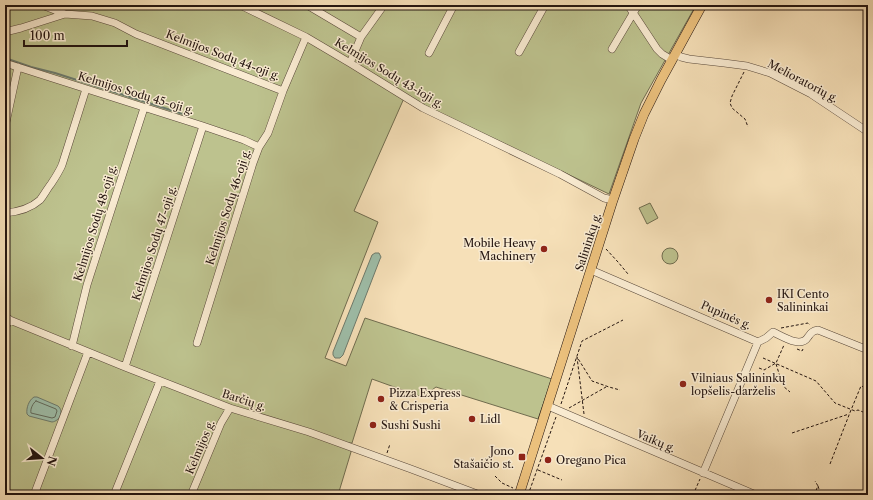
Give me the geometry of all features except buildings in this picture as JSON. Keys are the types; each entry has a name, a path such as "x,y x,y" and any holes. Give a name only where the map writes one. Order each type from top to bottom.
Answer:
{"main road":[{"name":"Salininkų g.","path":"524,494 548,406 626,163 642,120 702,5"}],"street":[{"name":"Kelmijos Sodų 44-oji g.","path":"42,5 65,14 92,16 115,23 136,34 283,90"},
{"name":"Kelmijos Sodų 43-ioji g.","path":"240,5 306,37 350,62 423,108 560,174 604,198 613,200"},
{"path":"307,5 361,37"},
{"path":"350,62 361,37 384,5"},
{"path":"429,53 454,5"},
{"path":"519,52 545,5"},
{"path":"628,5 657,49 662,54 674,57"},
{"path":"612,49 638,5"},
{"path":"5,32 65,14"},
{"name":"Kelmijos Sodų 46-oji g.","path":"197,343 253,163 259,147 268,133 283,90 306,37"},
{"name":"Melioratorių g.","path":"674,57 747,66 770,74 811,94 868,132"},
{"name":"Kelmijos Sodų 45-oji g.","path":"5,63 203,126 244,140 259,147"},
{"path":"5,127 18,67"},
{"path":"5,213 12,213 22,210 39,200 59,172 86,89"},
{"name":"Kelmijos Sodų 48-oji g.","path":"72,346 90,278 144,108"},
{"name":"Kelmijos Sodų 47-oji g.","path":"125,367 203,126"},
{"name":"Pupinės g.","path":"591,270 758,342 773,332 796,342 803,342"},
{"path":"5,329 7,318"},
{"name":"Barčių g.","path":"7,318 72,346 230,408 309,432 480,495"},
{"path":"803,342 810,334 818,330 868,350"},
{"path":"703,473 758,342"},
{"path":"34,495 88,352"},
{"path":"114,495 160,380"},
{"name":"Vaikų g.","path":"548,406 756,495"},
{"name":"Kelmijos g.","path":"191,495 230,408"}],"path":[{"path":"747,66 730,103 732,108 745,119 748,127"},
{"path":"601,239 605,247 628,274"},
{"path":"495,476 502,483 524,494 538,470 560,411 582,341 623,320"},
{"path":"780,328 808,323 814,331"},
{"path":"796,349 802,351 804,347 803,342"},
{"path":"784,344 776,364 783,386 790,392"},
{"path":"577,357 592,381 620,390"},
{"path":"577,357 586,422"},
{"path":"763,358 816,381 835,403 854,412 858,410 868,414"},
{"path":"759,368 764,370 776,364"},
{"path":"830,464 849,414 862,386 868,388"},
{"path":"560,411 607,387"},
{"path":"792,434 849,414"},
{"path":"385,459 390,444"},
{"path":"538,470 562,480"},
{"path":"693,495 703,473"},
{"path":"815,481 821,495"},
{"path":"814,495 818,486"}],"green space":[{"path":"5,5 696,5 641,103 609,194 405,96 354,211 378,222 325,358 346,366 365,318 552,379 538,419 436,387 422,397 372,379 352,443 348,443 351,452 338,495 5,495"},
{"path":"650,203 658,218 647,224 639,208"},
{"path":"670,248 677,253 678,256 673,263 670,264 663,259 662,256 667,249"}],"water":[{"path":"379,253 381,257 343,355 340,358 335,358 333,352 372,255"},
{"path":"34,397 58,406 61,410 59,418 52,422 29,416 27,414 27,407 29,402"}],"waterway":[{"path":"5,58 183,114"}],"place":[{"name":"Mobile Heavy Machinery","path":"544,249"},
{"name":"IKI Cento Salininkai","path":"769,300"},
{"name":"Vilniaus Salininkų lopšelis-darželis","path":"683,384"},
{"name":"Pizza Express & Crisperia","path":"381,399"},
{"name":"Lidl","path":"472,419"},
{"name":"Sushi Sushi","path":"373,425"},
{"name":"Jono Stašaičio st.","path":"522,457"},
{"name":"Oregano Pica","path":"548,460"}]}
